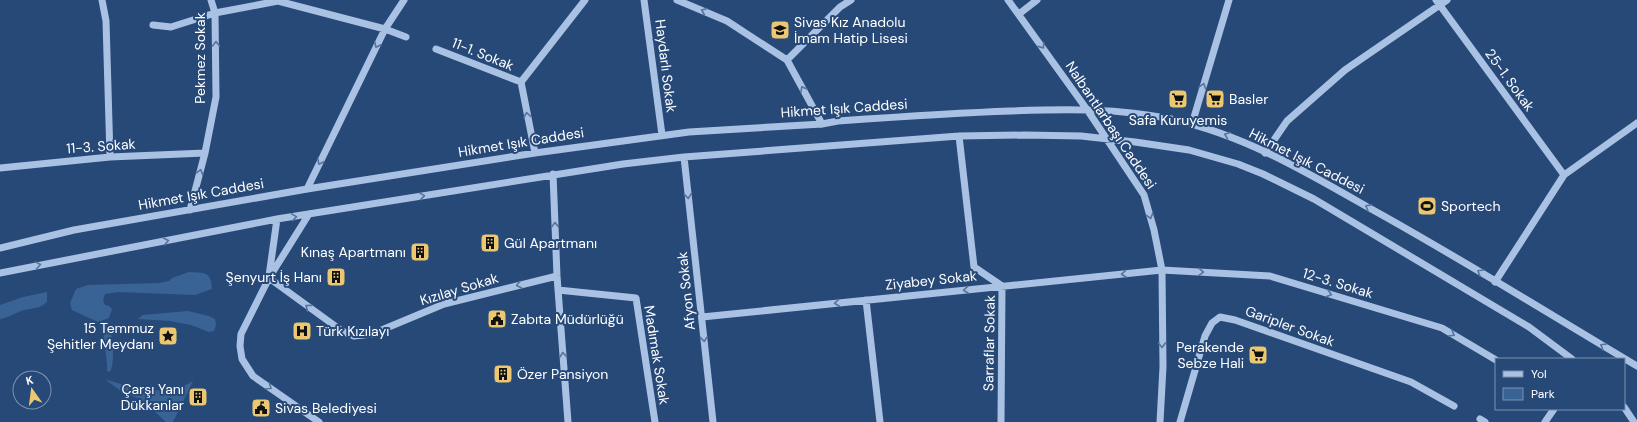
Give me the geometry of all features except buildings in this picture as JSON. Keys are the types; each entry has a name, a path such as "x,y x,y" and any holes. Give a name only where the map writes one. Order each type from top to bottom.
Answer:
{"street":[{"path":"102,0 106,21 110,156"},
{"name":"Pekmez Sokak","path":"190,210 205,153 216,96 215,13 211,0"},
{"path":"307,189 385,29 404,0"},
{"path":"535,153 521,82 585,0"},
{"name":"Haydarlı Sokak","path":"644,0 662,135"},
{"path":"677,0 727,21 787,60 822,124"},
{"path":"787,60 840,7 850,0"},
{"name":"Nalbantlarbaşı Caddesi","path":"1008,0 1088,111 1144,195 1154,230 1162,270 1163,367 1160,422"},
{"path":"1019,14 1037,0"},
{"path":"1192,124 1229,0"},
{"path":"1265,152 1287,121 1345,70 1438,2 1447,0"},
{"path":"153,25 170,27 215,13 278,1 385,29 406,37"},
{"name":"25-1. Sokak","path":"1438,2 1564,175"},
{"name":"11-1. Sokak","path":"436,49 521,82"},
{"name":"Hikmet Işık Caddesi","path":"0,248 74,230 307,189 535,153 662,135 740,128 822,124 838,121 987,112 1065,109 1139,114 1192,124 1235,138 1287,161 1376,211 1623,358"},
{"path":"1495,282 1564,175 1637,123"},
{"path":"0,273 277,219 553,174 684,157 959,136 1025,135 1107,139 1189,150 1238,164 1263,174 1314,199 1529,327 1571,358"},
{"name":"Sarraflar Sokak","path":"959,136 974,267 1002,286 1001,422"},
{"name":"11-3. Sokak","path":"0,168 110,156 205,153"},
{"name":"Afyon Sokak","path":"684,157 712,422"},
{"path":"553,174 557,276 568,422"},
{"path":"310,214 269,278 241,334 240,346 242,359 253,376 319,422"},
{"path":"269,278 277,219"},
{"name":"Ziyabey Sokak","path":"702,317 1162,270"},
{"name":"12-3. Sokak","path":"1162,270 1270,276 1442,328 1495,359"},
{"name":"Kızılay Sokak","path":"269,278 342,331 354,336 372,334 444,304 557,276"},
{"name":"Madımak Sokak","path":"558,290 636,298 655,422"},
{"path":"866,300 880,422"},
{"name":"Garipler Sokak","path":"1180,422 1205,336 1212,322 1220,317 1235,320 1411,382 1454,406"},
{"name":"Hikmet Işık Caddesi","path":"1625,359 1637,366"},
{"path":"1625,408 1634,422"},
{"path":"1545,422 1553,410"}],"green space":[{"path":"189,272 203,273 209,276 212,289 195,295 118,292 105,294 103,301 105,305 112,309 109,318 98,322 72,310 70,303 76,289 88,285 160,283 169,281 172,278"},
{"path":"47,292 47,302 44,304 0,319 0,305 23,297"},
{"path":"188,311 215,319 216,325 214,331 209,332 191,325 170,321 138,319 143,315"},
{"path":"107,325 111,334 113,348 113,362 110,372 107,371 104,338 104,327"},
{"path":"105,379 138,389 149,390 172,389 193,381 173,422 166,422 142,400 122,392"}],"place":[{"name":"Sivas Kız Anadolu İmam Hatip Lisesi","path":"780,30"},
{"name":"Safa Kuruyemis","path":"1178,99"},
{"name":"Basler","path":"1215,99"},
{"name":"Sportech","path":"1427,206"},
{"name":"Gül Apartmanı","path":"490,243"},
{"name":"Kınaş Apartmanı","path":"420,252"},
{"name":"Şenyurt İş Hanı","path":"336,277"},
{"name":"Zabıta Müdürlüğü","path":"497,319"},
{"name":"Türk Kızılayı","path":"302,331"},
{"name":"15 Temmuz Şehitler Meydanı","path":"168,336"},
{"name":"Perakende Sebze Hali","path":"1258,355"},
{"name":"Özer Pansiyon","path":"503,374"},
{"name":"Çarşı Yanı Dükkanlar","path":"198,397"},
{"name":"Sivas Belediyesi","path":"261,408"}]}
